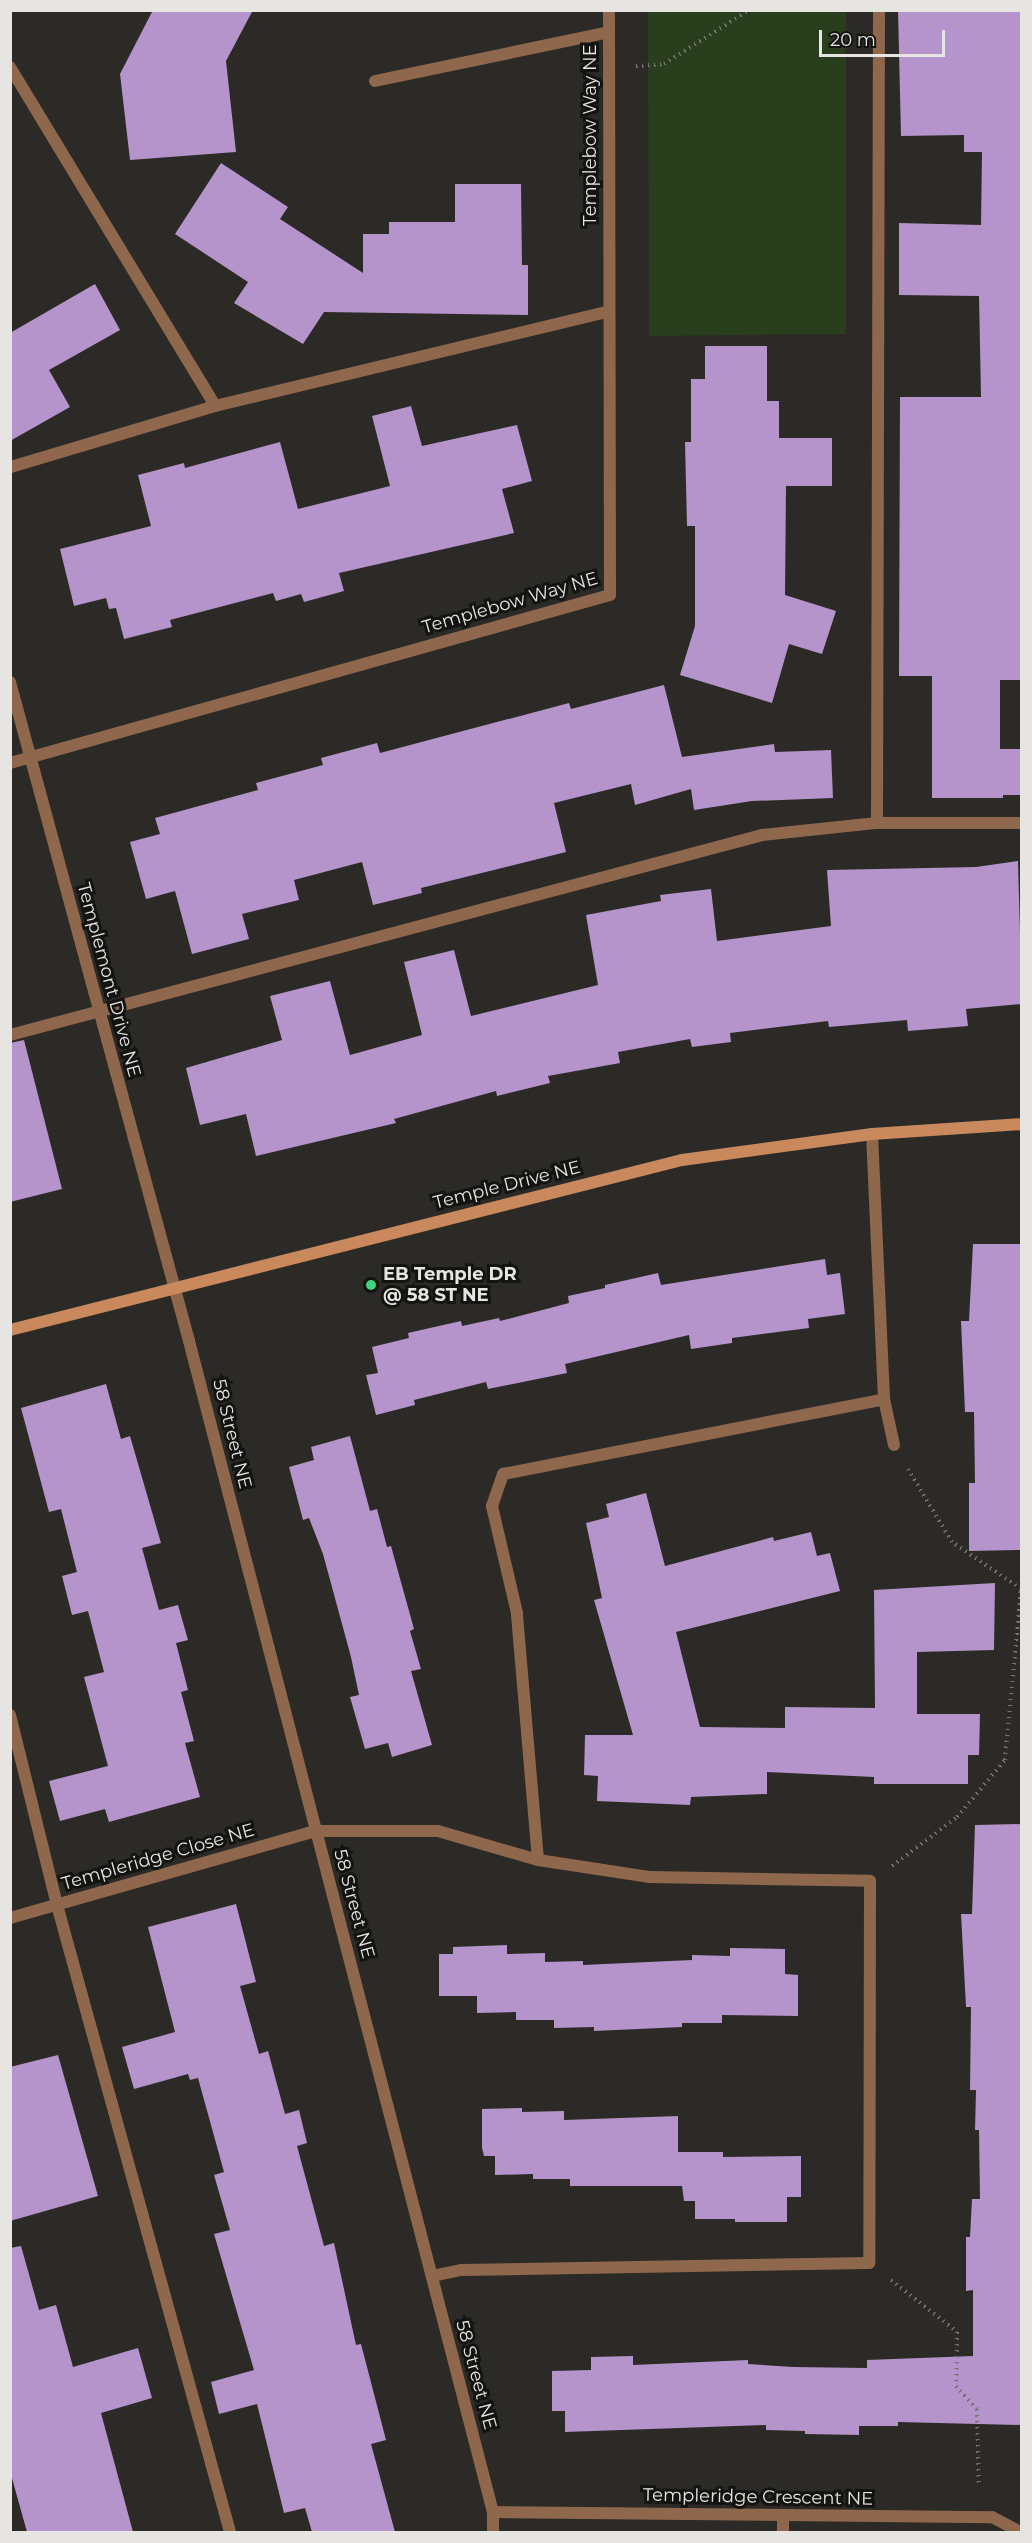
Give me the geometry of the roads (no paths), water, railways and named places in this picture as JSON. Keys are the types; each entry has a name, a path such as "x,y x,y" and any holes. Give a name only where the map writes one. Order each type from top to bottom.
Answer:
{"street":[{"name":"Templebow Way NE","path":"33,757 610,595 607,312 609,10"},
{"path":"878,824 879,10"},
{"path":"375,81 609,32"},
{"path":"10,67 215,406"},
{"path":"10,467 215,406 607,312"},
{"name":"Templemont Drive NE","path":"10,682 33,757 99,1012 175,1286"},
{"path":"10,763 33,757"},
{"path":"10,1035 762,835 878,824 1022,824"},
{"name":"Temple Drive NE","path":"10,1330 175,1286 682,1160 872,1134 1022,1124"},
{"path":"872,1134 884,1399 894,1445"},
{"name":"58 Street NE","path":"175,1286 493,2512 493,2532"},
{"path":"538,1860 517,1612 492,1506 503,1474 884,1399"},
{"path":"10,1715 57,1905 230,2532"},
{"name":"Templeridge Close NE","path":"10,1918 316,1831 438,1831 538,1860 649,1877 870,1881 869,2263 461,2270 432,2276"},
{"name":"Templeridge Crescent NE","path":"493,2512 992,2517 1020,2532"},
{"path":"783,2515 783,2532"}],"place":[{"name":"EB Temple DR @ 58 ST NE","path":"371,1285"}]}
